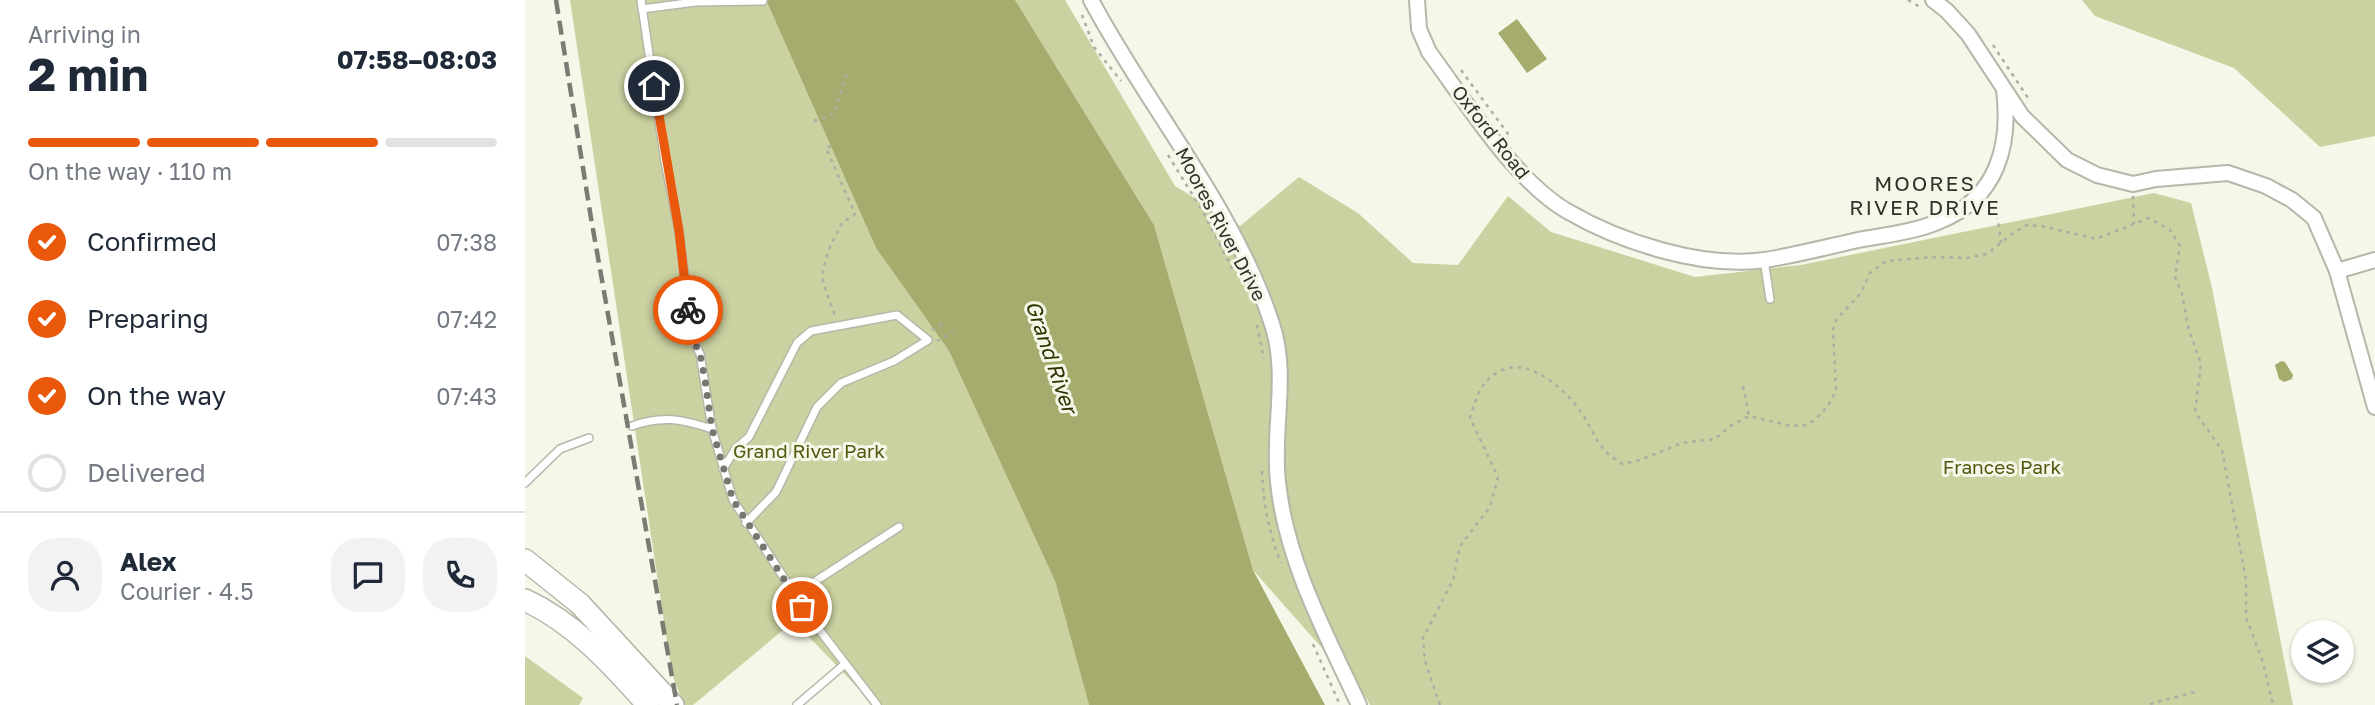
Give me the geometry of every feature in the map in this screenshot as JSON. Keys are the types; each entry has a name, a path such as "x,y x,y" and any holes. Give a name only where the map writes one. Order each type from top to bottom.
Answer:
{"main road":[{"path":"525,560 580,604 673,705"},
{"path":"525,600 544,609 577,633 648,705"}],"street":[{"name":"Moores River Drive","path":"1091,0 1216,207 1262,296 1273,326 1280,360 1277,478 1282,512 1302,578 1359,705"},
{"name":"Oxford Road","path":"1417,0 1419,29 1429,52 1522,174 1566,210 1647,246 1730,262 1764,260 1940,222 1976,199 1987,186"},
{"path":"1933,0 1968,34 2022,116 2067,160 2097,176 2133,184 2156,179 2228,173 2266,186 2291,200 2314,218 2337,271 2375,407"},
{"path":"1987,186 1998,166 2003,144 2007,118 2004,90"},
{"path":"2337,271 2375,260"}],"lane":[{"path":"641,0 679,231 689,320 705,380 712,429 733,500 794,594 877,705"},
{"path":"642,9 695,2 763,2"},
{"path":"1764,260 1770,299"},
{"path":"723,469 736,448 750,437 797,343 811,331 897,315 930,338 894,361 841,383 817,407 776,492 746,523"},
{"path":"632,426 664,418 712,429"},
{"path":"525,483 560,449 589,438"},
{"path":"794,594 899,527"},
{"path":"797,705 845,664"}],"path":[{"path":"1080,12 1094,47 1125,86"},
{"path":"1459,68 1511,138"},
{"path":"814,121 835,113 846,74"},
{"path":"831,146 826,148 855,215 842,223 829,249 823,270 823,283 838,324"},
{"path":"1167,154 1209,222 1240,283"},
{"path":"2133,184 2134,224"},
{"path":"1987,186 1998,220 2001,243"},
{"path":"1440,705 1425,661 1423,638 1453,580 1460,546 1490,507 1498,477 1470,418 1479,388 1492,374 1512,367 1525,367 1552,383 1583,415 1595,440 1604,451 1623,464 1682,443 1715,439 1749,416 1791,426 1806,425 1827,407 1836,391 1833,342 1836,320 1861,293 1870,273 1880,264 1906,259 1966,258 1987,254 2027,225 2096,239 2148,218 2170,230 2180,246 2175,277 2201,364 2195,412 2222,450 2246,580 2246,617 2263,662 2273,705"},
{"path":"1255,318 1264,360"},
{"path":"930,338 946,322"},
{"path":"930,338 954,332"},
{"path":"1743,386 1749,416"},
{"path":"1262,471 1272,541 1282,565"},
{"path":"1310,634 1340,705"},
{"path":"2150,703 2195,692"}],"green space":[{"name":"Grand River Park","path":"570,0 766,0 876,248 949,351 1055,581 1089,705 874,705 794,621 693,705 684,705 672,674"},
{"name":"Frances Park","path":"1015,0 1065,0 1175,186 1240,226 1299,177 1358,213 1413,263 1458,265 1508,196 1551,232 1695,277 1801,265 2154,193 2191,203 2212,288 2293,705 1370,705 1253,570 1154,225"},
{"path":"2082,0 2375,0 2375,136 2320,147 2234,68 2095,16"},
{"path":"525,656 583,698 579,705 525,705"}],"water":[{"name":"Grand River","path":"766,0 1015,0 1154,225 1253,570 1325,705 1089,705 1055,581 949,351 876,248"},
{"path":"1517,19 1547,59 1527,73 1498,33"},
{"path":"2281,361 2285,362 2293,375 2292,379 2284,382 2279,379 2275,365"}],"railway":[{"path":"556,0 591,218 677,705"}],"way so far":[{"path":"688,310 692,337 700,354 712,429 733,500 802,607"}],"district":[{"name":"MOORES RIVER DRIVE","path":"1925,196"}],"route":[{"path":"654,86 679,231 688,310"}]}
